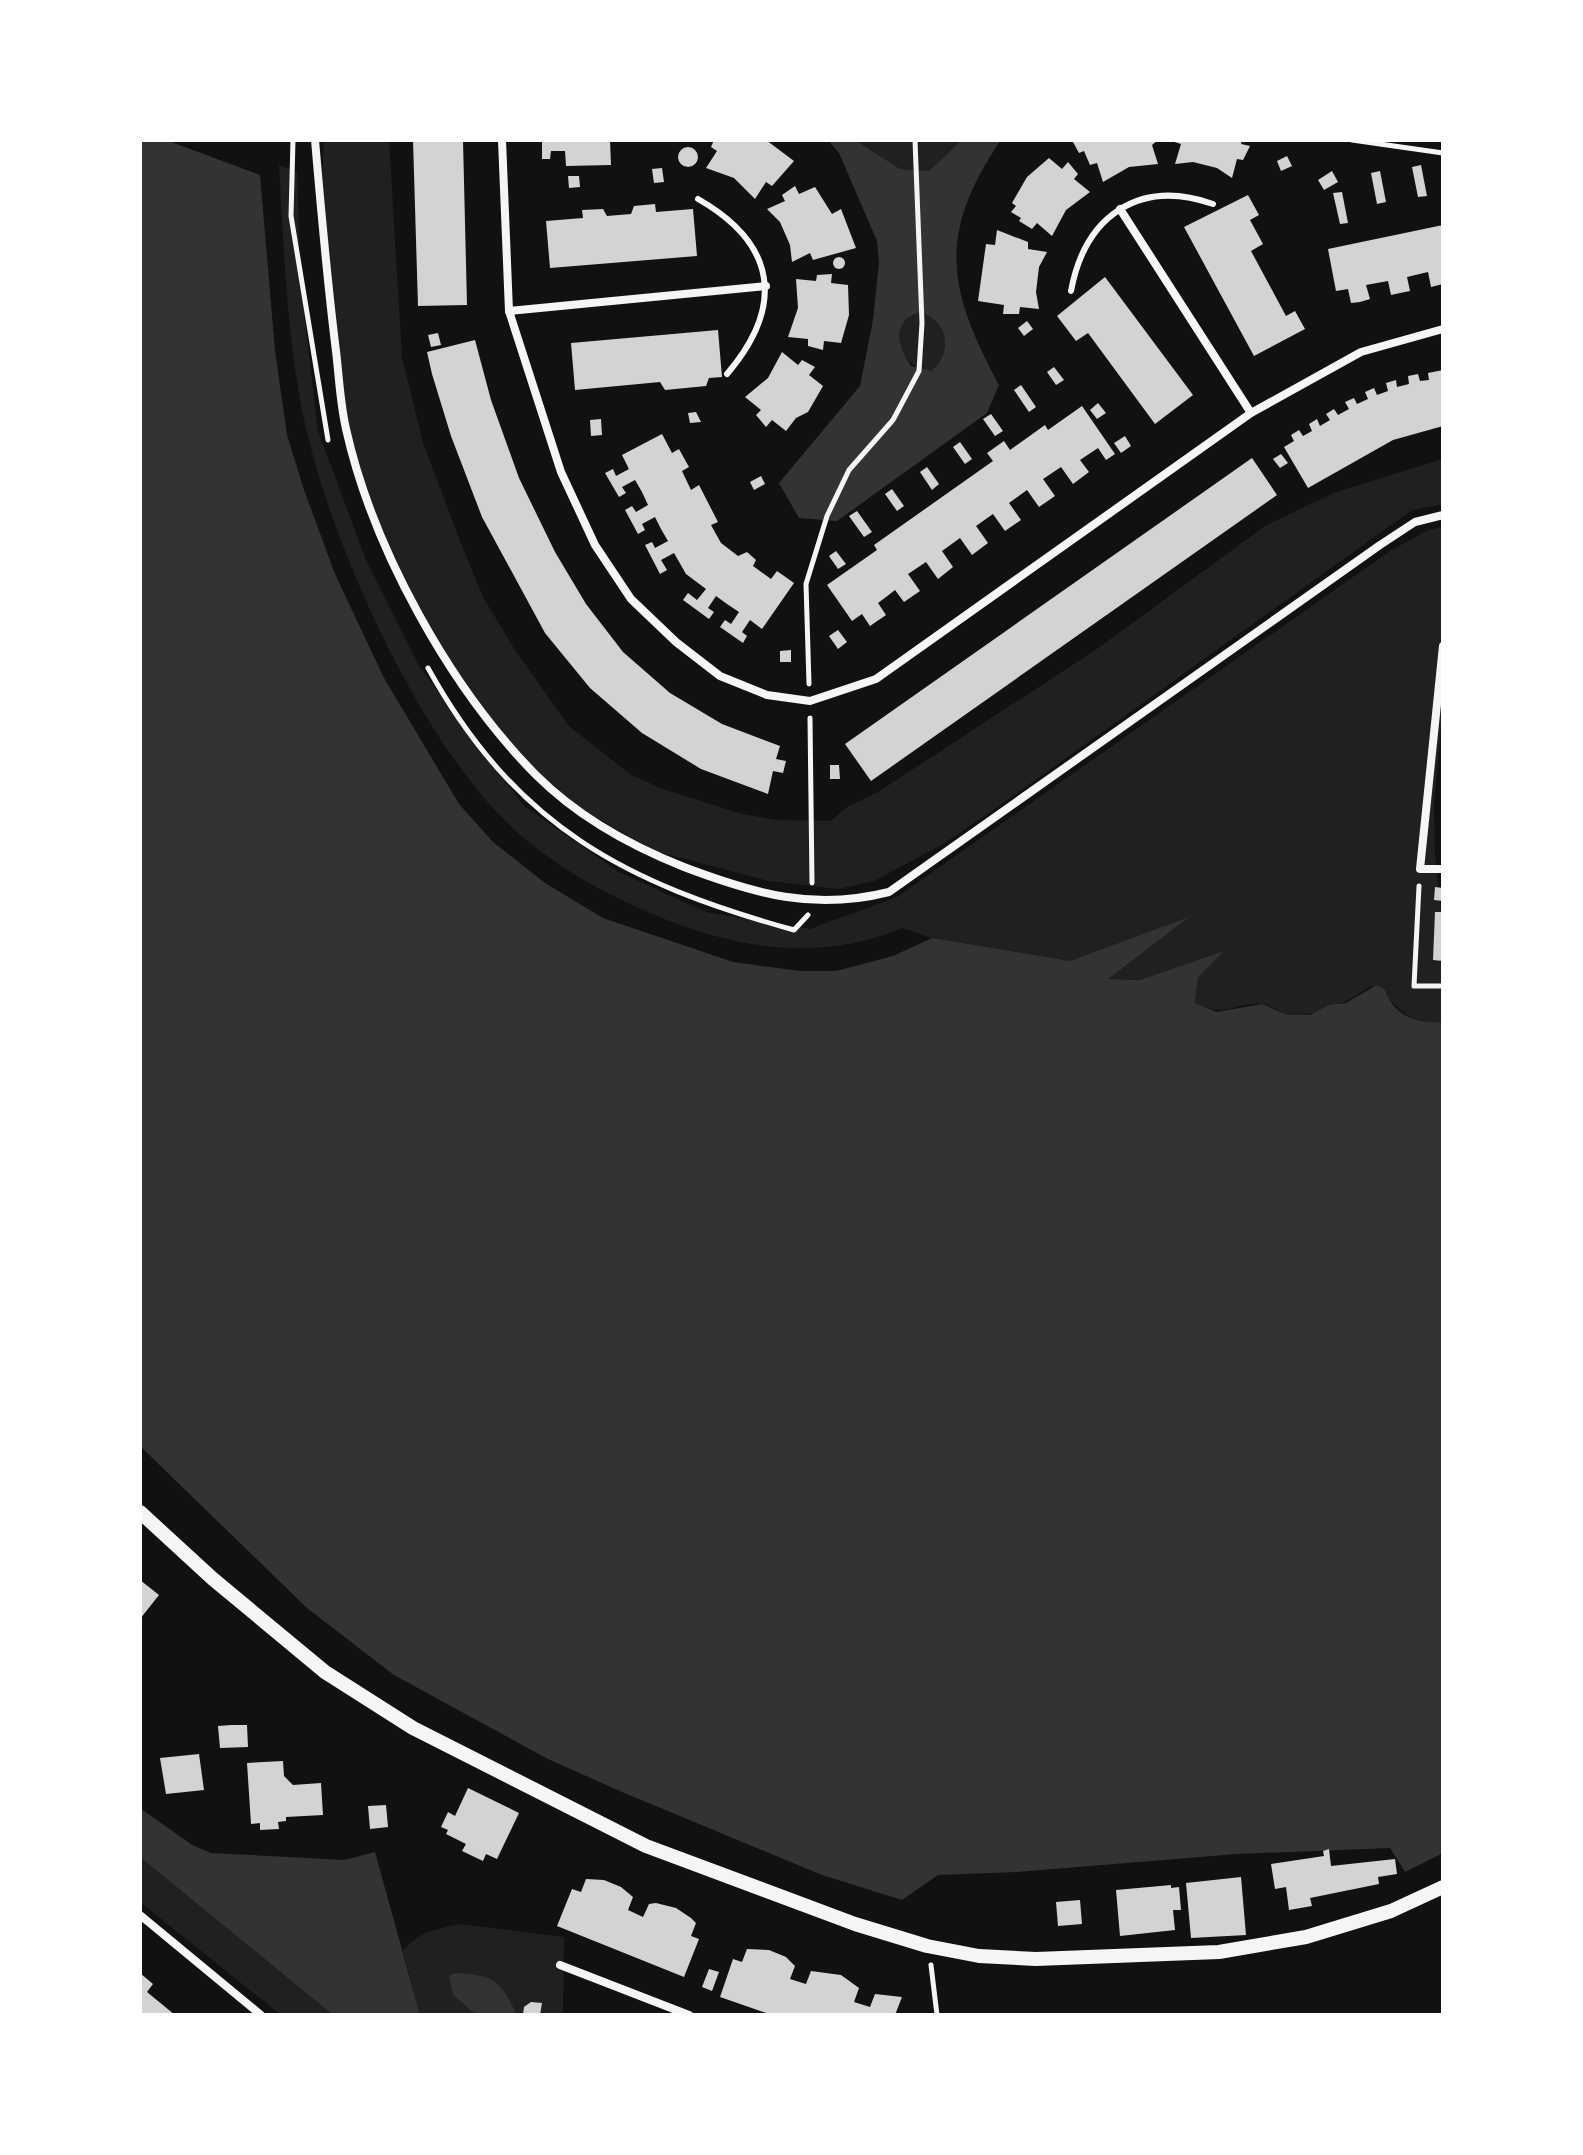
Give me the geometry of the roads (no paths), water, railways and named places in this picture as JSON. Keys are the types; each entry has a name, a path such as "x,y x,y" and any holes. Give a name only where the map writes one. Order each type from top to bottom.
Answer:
{"street":[{"path":"315,140 326,271 346,428 372,510 408,591 486,719 538,777 596,824 659,857 720,880 769,896 853,901 889,892 1380,545 1415,522 1443,515"},
{"path":"502,140 509,311 561,472 595,545 631,599 676,642 720,676 767,695 810,701 876,679 1251,413 1361,352 1443,329"},
{"path":"1120,209 1251,413"},
{"path":"509,311 766,286"},
{"path":"1443,646 1420,869 1443,869"},
{"path":"140,1512 213,1579 325,1672 413,1728 646,1846 855,1924 927,1946 979,1956 1036,1959 1219,1952 1306,1937 1391,1911 1443,1887"},
{"path":"140,1915 261,2015"},
{"path":"560,1965 689,2015"}],"lane":[{"path":"1071,291 1075,266 1086,242 1100,223 1120,209 1154,196 1187,195 1213,204"},
{"path":"698,199 724,214 741,230 759,258 766,286 763,319 748,349 727,374"}]}
